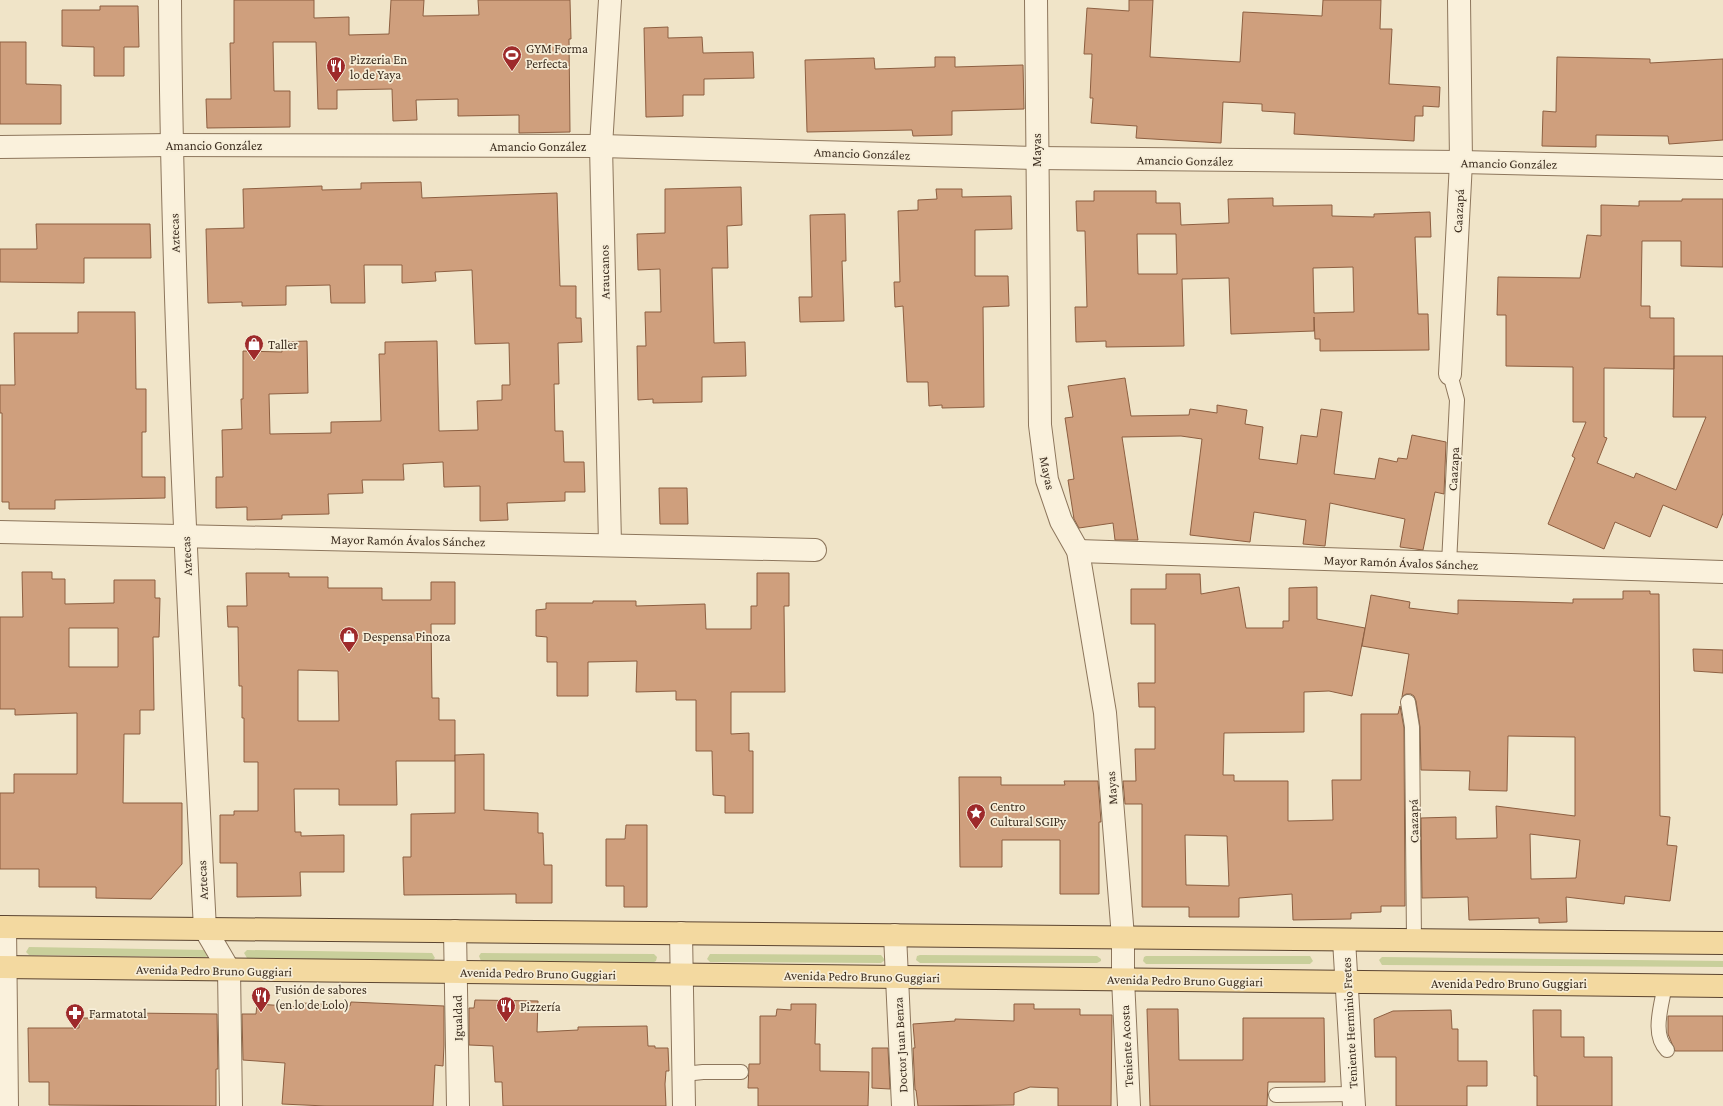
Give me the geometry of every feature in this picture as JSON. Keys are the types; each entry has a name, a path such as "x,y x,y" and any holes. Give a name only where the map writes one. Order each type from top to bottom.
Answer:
{"main road":[{"path":"3,927 1723,943"},
{"name":"Avenida Pedro Bruno Guggiari","path":"3,967 1665,984 1723,986"}],"street":[{"name":"Aztecas","path":"170,0 171,145 185,536 205,929 229,970 231,1106"},
{"name":"Araucanos","path":"610,0 601,146 610,544"},
{"name":"Mayas","path":"1036,0 1036,158 1040,425 1047,480 1061,521 1078,551 1105,712 1123,937"},
{"name":"Caazapá","path":"1450,374 1461,162 1459,0"},
{"name":"Amancio González","path":"0,147 171,145 601,146 1036,158 1461,162 1723,168"},
{"name":"Mayor Ramón Ávalos Sánchez","path":"0,532 610,544 815,550"},
{"name":"Mayor Ramón Ávalos Sánchez","path":"1078,551 1723,572"},
{"path":"3,927 7,1106"},
{"name":"Igualdad","path":"455,931 458,1106"},
{"path":"681,933 684,1106"},
{"name":"Doctor Juan Benza","path":"895,935 903,1106"},
{"name":"Teniente Acosta","path":"1123,937 1123,979 1129,1106"},
{"name":"Teniente Herminio Fretes","path":"1344,940 1354,1100"}],"lane":[{"name":"Caazapa","path":"1449,564 1457,400 1450,374"},
{"name":"Caazapá","path":"1408,702 1412,727 1414,940"},
{"path":"1665,984 1658,1036 1662,1045 1667,1050"},
{"path":"684,1074 703,1072 741,1072"},
{"path":"1276,1096 1354,1100"}],"green space":[{"path":"29,947 206,950 209,955 206,957 29,955 26,952"},
{"path":"247,950 432,953 435,958 432,961 247,958 244,953"},
{"path":"481,953 654,954 657,957 656,961 654,962 481,961 479,956"},
{"path":"710,954 881,955 885,960 881,963 710,962 707,959"},
{"path":"917,956 1097,956 1101,959 1101,961 1097,963 920,963 916,960"},
{"path":"1310,956 1313,961 1310,964 1146,964 1143,961 1144,957"},
{"path":"1382,957 1723,961 1723,967 1382,965 1379,960"}],"building":[{"path":"234,0 314,0 314,18 349,17 349,35 389,34 391,0 424,0 423,16 479,15 478,0 570,0 570,132 519,133 519,115 458,116 458,99 416,100 417,120 393,121 392,89 337,90 337,109 318,109 316,42 273,42 274,91 290,91 290,127 207,128 206,99 231,99 230,43 234,43"},
{"path":"1129,0 1153,0 1150,57 1240,62 1243,12 1322,16 1323,0 1381,0 1380,29 1392,29 1389,84 1440,87 1439,107 1423,106 1423,116 1415,116 1414,141 1294,134 1295,113 1262,111 1262,104 1223,102 1221,143 1136,138 1137,126 1091,123 1093,98 1090,98 1092,54 1084,54 1087,8 1129,11"},
{"path":"100,6 138,6 139,47 124,47 124,76 94,76 94,47 62,46 62,10 100,10"},
{"path":"668,27 668,38 702,37 703,53 753,52 754,78 704,79 704,95 683,95 683,116 646,117 644,28"},
{"path":"0,42 26,42 26,84 61,85 61,124 0,124"},
{"path":"935,57 955,57 955,67 1023,65 1024,109 952,111 952,135 913,136 912,130 807,132 805,60 874,58 875,69 935,67"},
{"path":"1557,57 1650,59 1650,63 1723,59 1723,140 1669,144 1668,136 1596,135 1596,147 1542,146 1543,111 1556,112"},
{"path":"421,182 422,198 557,193 560,286 576,286 576,318 581,318 582,342 558,343 559,384 554,384 555,431 563,431 564,462 584,462 585,492 565,492 565,501 507,503 508,520 480,521 480,486 444,487 443,462 403,464 404,480 362,480 363,493 328,494 329,514 282,515 282,519 247,520 247,507 216,508 216,477 223,477 222,430 242,429 241,399 243,399 243,351 282,352 281,342 307,341 308,393 269,394 270,434 331,433 331,422 381,421 379,354 385,354 385,342 437,341 439,431 478,430 477,401 502,400 502,385 510,385 509,343 475,344 472,270 435,272 436,281 402,283 402,265 364,265 365,303 331,303 330,285 286,286 286,305 242,306 242,302 208,303 206,229 244,228 243,189 322,186 322,190 361,189 361,183"},
{"path":"741,187 742,225 727,226 728,268 712,268 714,343 745,342 746,376 702,377 702,402 653,403 653,399 638,400 637,346 646,346 645,312 661,312 660,269 638,270 637,234 665,233 665,189"},
{"path":"936,189 962,189 962,197 1011,196 1012,229 975,230 975,276 1008,276 1009,306 983,307 984,407 942,408 942,405 929,406 928,382 907,382 903,306 895,307 894,282 900,282 898,211 918,210 918,200 937,199"},
{"path":"1094,191 1156,191 1156,203 1180,203 1181,225 1229,223 1228,199 1273,198 1273,206 1332,205 1332,216 1374,217 1374,214 1430,212 1431,237 1415,237 1418,314 1428,314 1429,350 1320,351 1320,339 1315,339 1314,317 1314,331 1231,334 1229,278 1182,279 1184,346 1106,347 1106,341 1076,342 1075,307 1087,307 1085,231 1077,231 1076,201 1094,201","holes":["1137,234 1176,234 1177,274 1138,274","1353,267 1354,312 1314,313 1313,268"]},
{"path":"1682,199 1723,199 1723,267 1681,266 1681,241 1642,241 1641,306 1650,306 1650,318 1674,318 1674,356 1723,356 1723,513 1717,528 1663,505 1650,537 1615,522 1604,549 1548,524 1575,458 1572,456 1586,422 1573,422 1573,367 1506,366 1506,315 1497,315 1498,277 1580,278 1587,235 1601,236 1601,205 1639,206 1639,201 1682,201","holes":["1604,368 1674,369 1673,417 1706,417 1676,490 1636,473 1634,478 1597,463 1607,438 1604,437"]},
{"path":"845,214 846,261 842,261 844,321 800,322 799,297 812,297 810,215"},
{"path":"36,224 150,224 151,258 84,258 84,283 0,282 0,249 37,249"},
{"path":"78,312 135,312 136,389 146,389 146,432 142,432 142,477 165,477 165,498 55,500 55,509 9,509 9,502 2,502 2,413 0,413 0,385 15,385 14,333 78,333"},
{"path":"1125,378 1131,416 1189,415 1190,409 1217,413 1217,405 1247,410 1245,424 1263,427 1259,459 1297,464 1301,435 1317,437 1321,409 1342,412 1334,474 1375,479 1379,458 1397,462 1398,458 1407,459 1412,435 1446,442 1444,494 1435,492 1423,550 1400,547 1405,519 1330,503 1325,546 1303,544 1306,520 1254,512 1250,542 1190,535 1202,439 1181,436 1122,437 1138,540 1115,540 1113,523 1079,528 1074,519 1068,480 1074,479 1065,418 1073,417 1068,386"},
{"path":"659,488 687,488 688,524 660,524"},
{"path":"22,572 52,572 52,579 65,579 65,604 114,603 114,580 155,580 155,598 160,598 159,637 153,637 154,710 140,710 140,734 124,734 123,803 182,803 182,864 151,899 96,898 96,887 39,887 39,869 0,869 0,793 14,793 14,774 77,774 77,713 15,715 15,709 0,709 0,617 23,617","holes":["69,628 118,628 118,667 69,667"]},
{"path":"246,573 289,573 289,577 328,577 328,588 382,588 382,600 431,600 431,582 455,582 455,624 431,624 432,698 439,698 439,720 455,720 455,761 396,761 397,805 339,805 339,789 294,789 295,832 301,832 301,836 344,835 344,872 300,872 301,896 237,897 237,863 220,863 220,815 234,815 234,811 258,811 258,762 244,762 244,718 242,718 242,686 239,686 238,627 228,627 227,606 247,606","holes":["298,670 338,671 339,721 298,721"]},
{"path":"757,573 789,573 789,606 784,606 785,692 731,692 731,734 749,733 749,751 753,751 753,813 725,813 725,796 713,795 712,751 696,751 696,700 676,700 676,691 636,692 637,661 588,662 588,696 557,696 557,662 547,662 547,637 536,636 536,610 546,609 546,603 593,603 593,601 636,601 636,606 705,604 706,629 751,629 751,606 757,606"},
{"path":"1166,574 1200,574 1201,594 1239,587 1246,628 1283,628 1283,621 1289,621 1289,588 1317,587 1317,619 1365,628 1352,696 1329,691 1304,692 1304,732 1224,733 1223,775 1234,775 1234,781 1288,781 1288,821 1333,820 1332,780 1361,780 1361,714 1398,714 1400,706 1404,728 1405,906 1381,906 1381,912 1351,913 1351,919 1293,920 1292,894 1239,898 1239,917 1189,917 1189,907 1142,907 1142,804 1125,804 1123,781 1136,781 1135,749 1155,749 1155,707 1139,707 1138,683 1155,683 1155,624 1131,624 1131,589 1166,589","holes":["1185,835 1227,836 1229,886 1186,885"]},
{"path":"1623,591 1650,591 1650,594 1659,594 1660,816 1670,817 1667,845 1677,846 1670,901 1625,896 1624,904 1566,897 1567,922 1539,923 1539,918 1469,920 1468,897 1422,898 1421,818 1456,817 1456,839 1497,838 1496,806 1575,816 1575,737 1508,736 1507,791 1469,790 1470,771 1421,770 1420,727 1416,701 1414,696 1411,694 1406,694 1402,697 1409,654 1362,646 1371,595 1410,602 1409,608 1458,614 1458,600 1573,603 1573,599 1623,599","holes":["1530,834 1580,840 1576,878 1531,879"]},
{"path":"1693,649 1723,650 1723,673 1694,671"},
{"path":"484,754 484,810 538,813 538,833 543,833 544,865 552,865 552,903 516,903 516,894 404,895 403,857 411,857 411,814 455,813 455,755"},
{"path":"959,777 1001,777 1001,785 1065,785 1064,781 1098,781 1101,822 1099,822 1099,894 1060,894 1060,840 1002,840 1002,867 960,867"},
{"path":"626,825 647,825 647,907 624,907 624,886 606,886 606,839 625,839"},
{"path":"475,1000 538,1001 537,1032 578,1030 578,1027 647,1026 648,1046 655,1046 655,1048 668,1048 669,1071 666,1071 666,1106 503,1106 502,1082 495,1082 493,1046 469,1045 469,1008 474,1008"},
{"path":"351,1002 444,1006 443,1066 435,1065 433,1106 326,1106 282,1104 285,1063 243,1060 242,1014 256,1014 257,1004 302,1007 303,1003 350,1006"},
{"path":"791,1004 816,1004 815,1044 820,1044 820,1071 869,1072 868,1106 758,1106 758,1088 748,1088 749,1064 760,1064 760,1016 776,1016 777,1009 791,1010"},
{"path":"1014,1004 1034,1004 1034,1009 1080,1009 1080,1015 1112,1015 1111,1106 1058,1106 1058,1088 1030,1087 1014,1093 1014,1105 918,1106 915,1090 913,1048 915,1048 913,1024 955,1021 955,1019 1014,1021"},
{"path":"1147,1009 1178,1009 1179,1060 1243,1060 1243,1018 1324,1018 1325,1082 1268,1082 1267,1106 1150,1106"},
{"path":"1451,1010 1452,1029 1458,1029 1458,1061 1487,1061 1487,1086 1467,1086 1467,1106 1396,1106 1396,1057 1375,1057 1374,1019 1393,1011"},
{"path":"1533,1010 1561,1010 1561,1037 1584,1037 1584,1057 1612,1057 1612,1106 1537,1106 1537,1076 1534,1076"},
{"path":"130,1013 217,1014 218,1069 216,1069 216,1106 49,1105 49,1082 29,1082 28,1028 79,1028 79,1018 130,1018"},
{"path":"1668,1016 1723,1016 1723,1051 1675,1051 1668,1034"},
{"path":"872,1048 888,1048 890,1089 872,1088"}],"place":[{"name":"GYM Forma Perfecta","path":"512,72"},
{"name":"Pizzeria En lo de Yaya","path":"336,83"},
{"name":"Taller","path":"254,361"},
{"name":"Despensa Pinoza","path":"349,653"},
{"name":"Centro Cultural SGIPy","path":"976,830"},
{"name":"Fusión de sabores (en lo de Lolo)","path":"261,1013"},
{"name":"Pizzería","path":"506,1023"},
{"name":"Farmatotal","path":"75,1030"}]}
